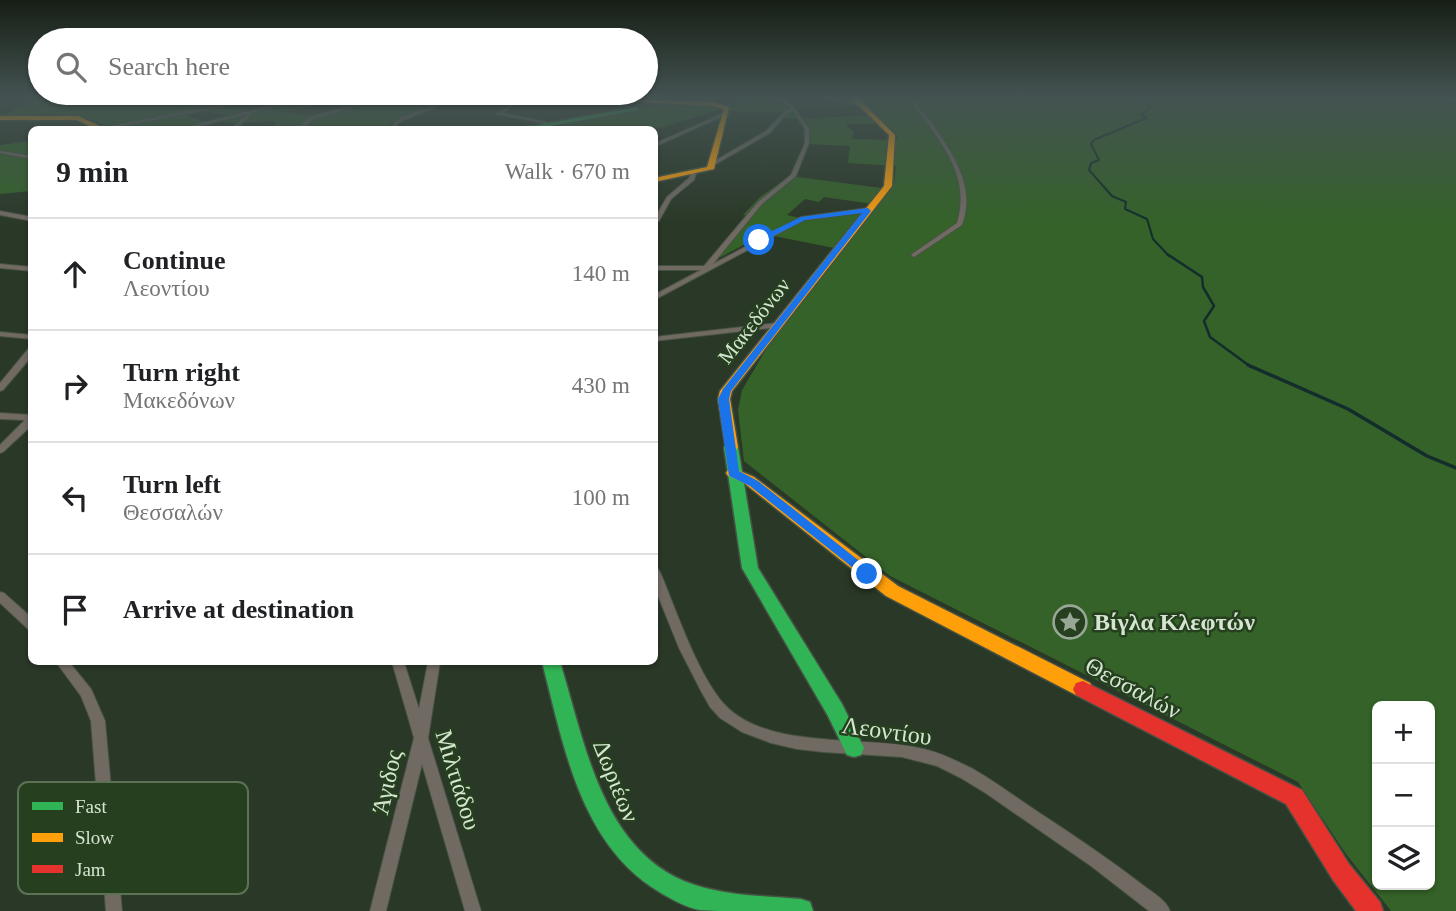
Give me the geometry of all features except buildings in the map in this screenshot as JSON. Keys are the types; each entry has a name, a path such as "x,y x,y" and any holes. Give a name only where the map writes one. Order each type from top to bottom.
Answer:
{"street":[{"path":"658,179 710,169 720,141"},
{"path":"715,156 737,150 753,141"},
{"path":"706,268 760,203 793,176 807,141"},
{"name":"Μακεδόνων","path":"854,748 835,710 750,568 733,473 724,395 890,182 892,141"},
{"path":"914,255 960,224 965,197 962,175 940,141"},
{"path":"715,156 737,150"},
{"path":"0,152 28,157"},
{"path":"658,218 666,203 693,174"},
{"path":"658,296 803,218 868,210"},
{"path":"0,213 28,218"},
{"path":"0,266 28,268"},
{"path":"658,268 706,268"},
{"path":"658,339 777,325"},
{"path":"0,334 28,337"},
{"path":"0,388 28,356"},
{"path":"0,416 28,419"},
{"path":"0,450 28,423"},
{"name":"Θεσσαλών","path":"733,473 754,484 892,591 1115,703 1245,774 1286,790 1294,797 1341,872 1371,911"},
{"name":"Λεοντίου","path":"658,581 710,695 726,714 765,733 806,744 927,756 963,773 1061,835 1162,911"},
{"path":"0,596 28,622"},
{"path":"64,665 86,693 98,721 103,782"},
{"name":"Μιλτιάδου","path":"399,665 473,911"},
{"name":"Άγιδος","path":"379,911 421,737 433,665"},
{"name":"Δωριέων","path":"552,665 590,790 605,823 627,856 662,883 682,892 801,911"}],"green space":[{"path":"28,141 28,191 0,194 0,145"},
{"path":"811,141 1456,141 1456,911 1391,911 1374,890 1435,890 1435,701 1372,701 1372,887 1346,854 1298,782 890,576 744,461 738,410 742,390 777,331 839,249 764,234 721,257 717,256 753,216 743,215 760,197 790,176 889,189 894,183 896,166 848,163 850,146 810,144","holes":["824,197 873,204 868,211 809,220 787,215 805,199 819,202"]}],"waterway":[{"path":"1094,141 1091,144 1099,160 1091,163 1089,170 1112,196 1126,202 1125,209 1147,219 1153,239 1167,254"},
{"path":"1167,254 1202,277 1203,287 1214,306 1204,321 1210,337 1249,365"},
{"path":"1249,365 1348,409 1427,456 1456,468"}],"traffic: fast":[{"path":"731,447 750,568 835,710 854,748"},
{"path":"552,665 579,761 591,793 606,824 626,851 650,874 694,897 739,906 801,911"}],"traffic: slow":[{"path":"658,179 710,169 718,141"},
{"path":"731,447 724,399 726,391 888,186 892,141"},
{"path":"733,473 749,480 892,591 1083,689"}],"traffic: jam":[{"path":"1083,689 1294,797 1341,872 1371,911"}],"place":[{"name":"Βίγλα Κλεφτών","path":"1070,622"}],"route":[{"path":"759,240 803,218 868,210 724,395 733,473 754,484 867,574"}]}
